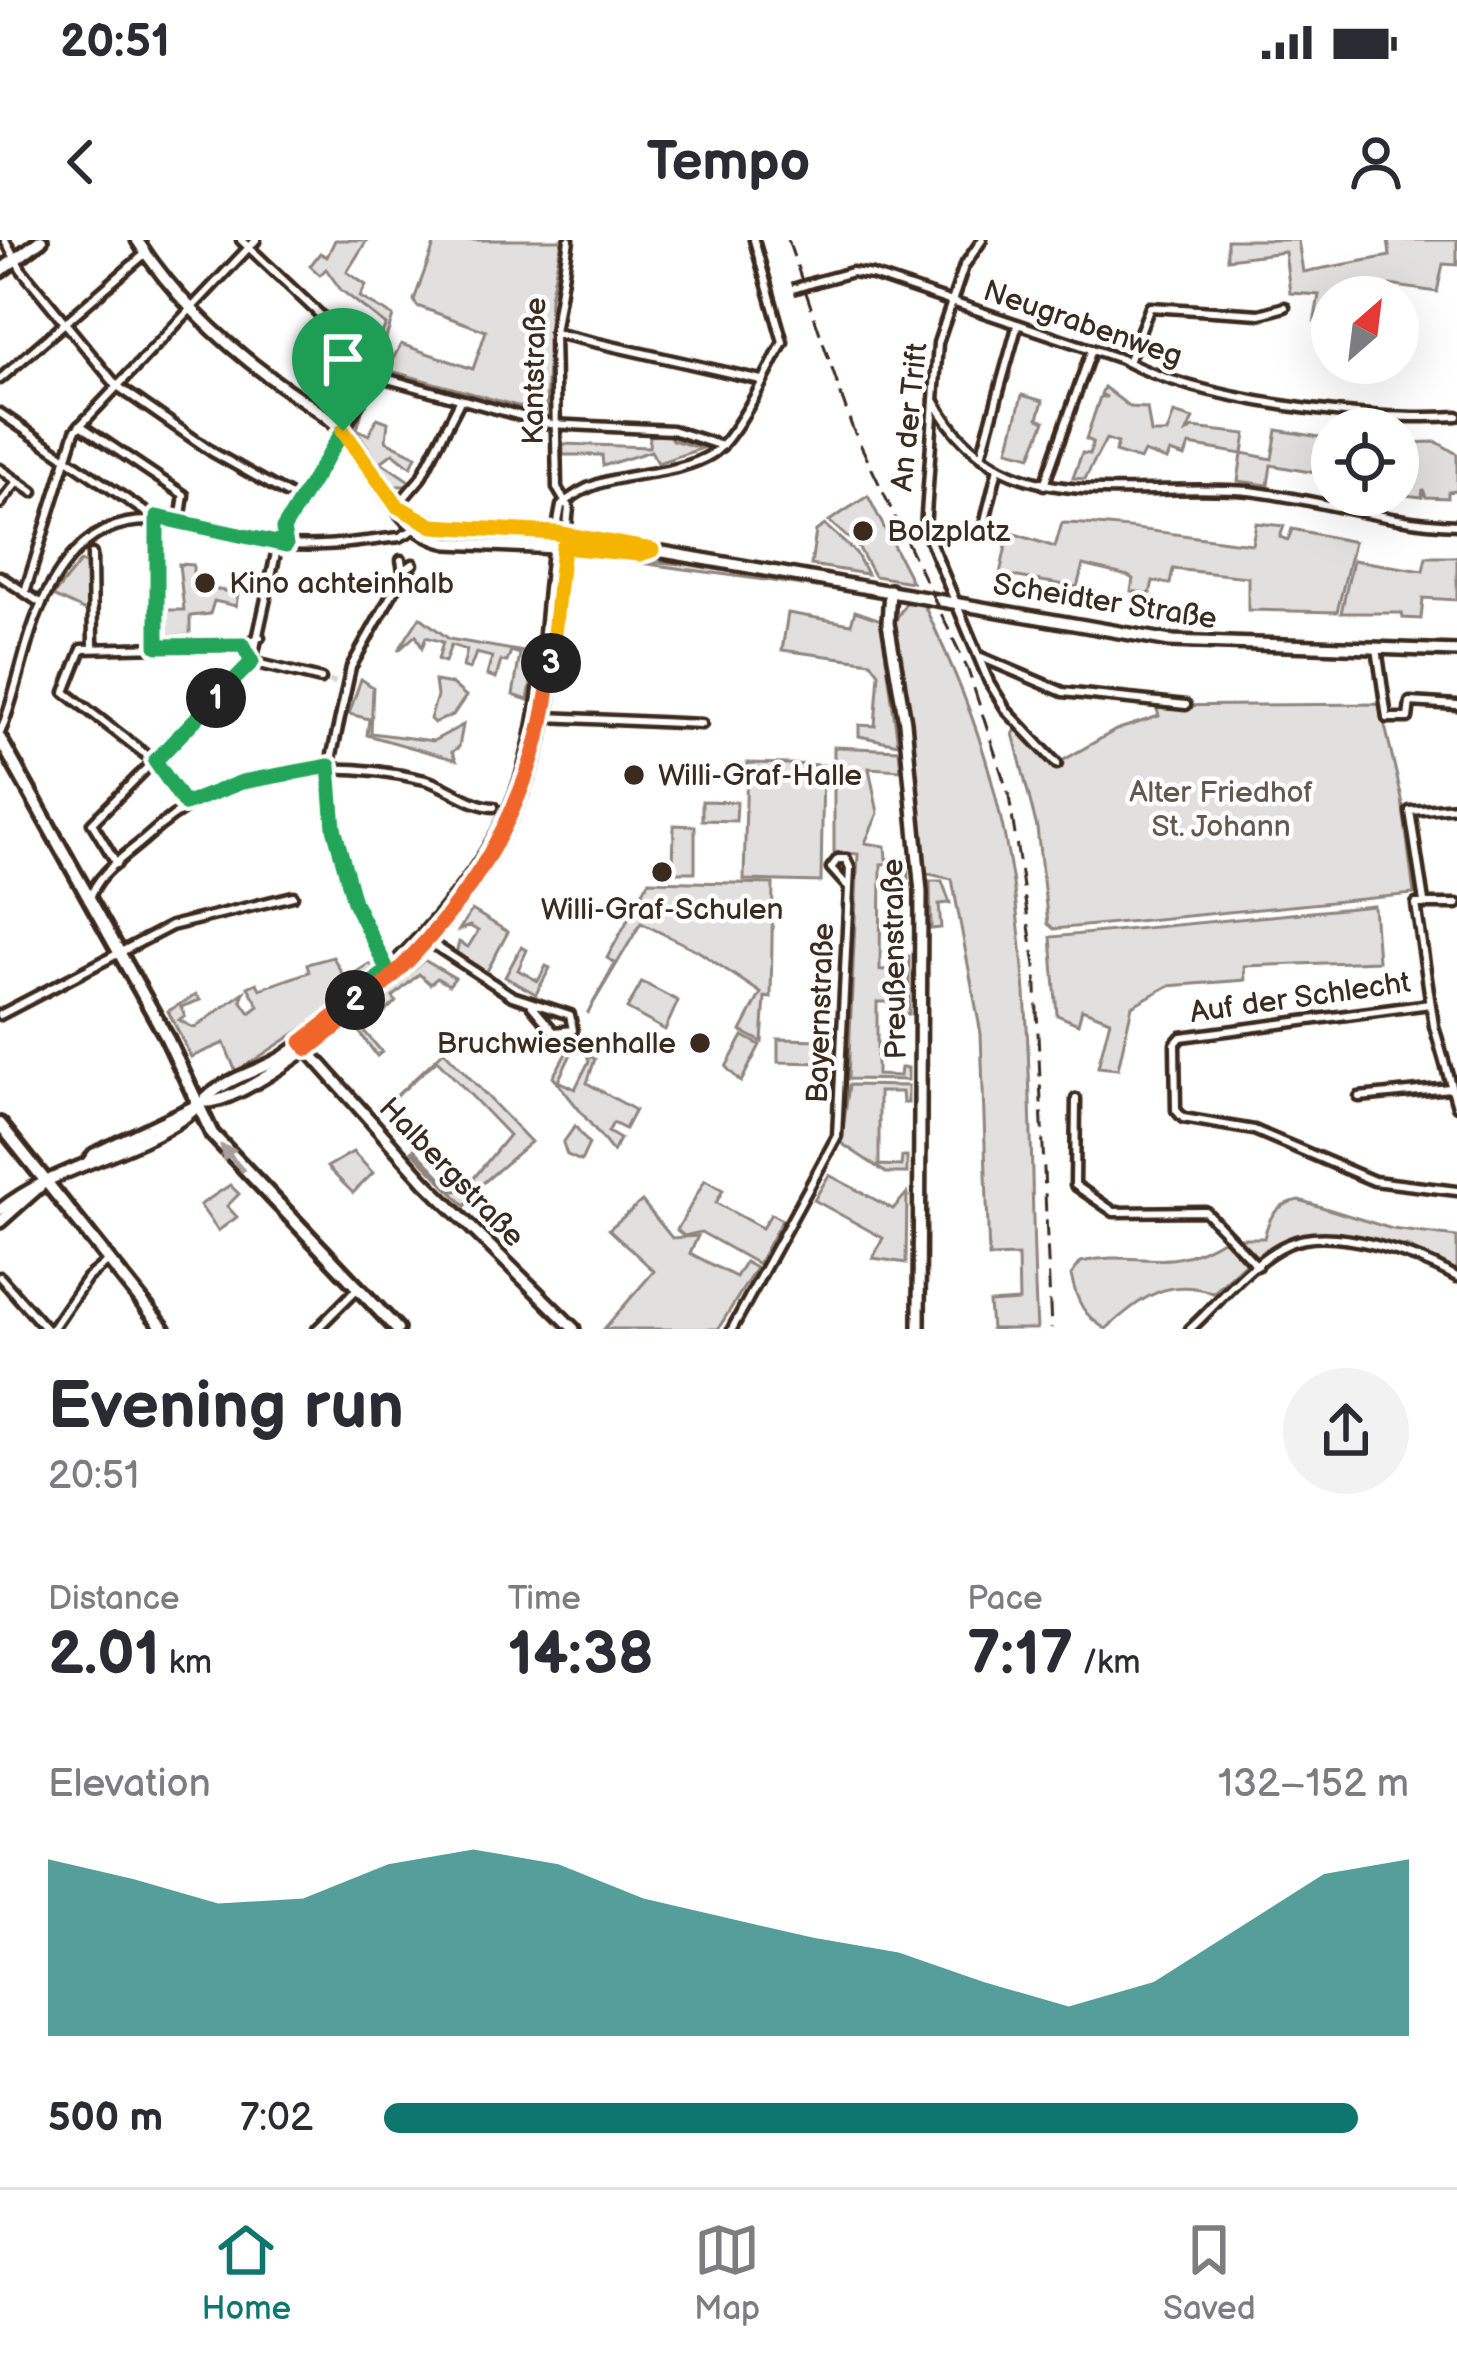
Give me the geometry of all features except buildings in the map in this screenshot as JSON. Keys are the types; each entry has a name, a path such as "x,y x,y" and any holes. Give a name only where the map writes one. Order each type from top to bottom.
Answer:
{"main road":[{"path":"0,271 40,240"},
{"path":"137,240 192,309 244,357 343,431 415,529 448,543 559,540"},
{"path":"397,506 447,530 559,540"},
{"path":"0,1210 31,1185 88,1162 180,1110 214,1103 305,1046 370,1000 424,938 513,818 541,717 555,623 559,540"},
{"path":"305,1046 424,938 508,814 541,717 559,540"},
{"name":"Scheidter Straße","path":"559,540 639,554 652,550 957,600 1170,641 1457,651"},
{"name":"Preußenstraße","path":"890,590 888,623 921,892 919,1329"},
{"path":"0,736 111,940 123,951 125,967 201,1104 242,1170 394,1325"},
{"name":"Halbergstraße","path":"305,1046 433,1191 574,1329"},
{"path":"0,1124 164,1329"},
{"path":"0,1222 45,1182"}],"street":[{"path":"5,240 15,260 116,386 214,453 300,501"},
{"path":"241,240 377,374 459,403 556,425 672,430 722,446"},
{"path":"25,592 80,424 256,240"},
{"name":"Kantstraße","path":"559,540 565,501 557,488 554,333 569,240"},
{"path":"565,501 598,484 708,457 722,446 782,342 754,240"},
{"name":"An der Trift","path":"982,240 951,302 932,396 925,529 1007,711 1057,764"},
{"path":"0,379 146,253"},
{"name":"Neugrabenweg","path":"772,294 864,273 1128,362 1157,378 1360,416 1457,416"},
{"path":"1128,362 1150,307 1260,314 1285,307"},
{"path":"981,456 1018,326"},
{"path":"554,333 761,380"},
{"path":"1044,485 1092,350"},
{"path":"932,396 955,432 981,456 998,468 1044,485 1239,490 1314,500 1388,519 1457,525"},
{"path":"117,865 92,823 252,662 283,529 362,401"},
{"path":"397,506 420,479 459,403"},
{"path":"0,413 155,517"},
{"path":"80,424 184,495 180,521"},
{"path":"982,533 998,468"},
{"path":"0,469 33,492"},
{"path":"0,504 18,481"},
{"path":"155,517 157,646"},
{"path":"0,736 42,604 56,578 92,539 122,522 155,517 282,544 392,538 415,529"},
{"path":"92,554 93,648"},
{"path":"387,969 341,859 329,766 341,683 405,571"},
{"path":"0,576 42,604"},
{"path":"185,804 155,761 65,692 82,649 243,645 260,638"},
{"path":"243,645 252,662 321,679"},
{"path":"1377,648 1387,718 1408,718 1410,702 1457,705"},
{"path":"981,657 1063,692 1186,705"},
{"path":"541,717 702,724"},
{"path":"93,907 90,894 97,882 185,804 242,782 329,766 433,782 494,807"},
{"path":"1457,807 1410,811 1430,1004 1457,1106"},
{"name":"Bayernstraße","path":"732,1329 837,1136 849,888 850,862 838,859 831,868 849,888"},
{"path":"75,876 85,884 97,882"},
{"path":"0,1016 181,922 293,896"},
{"path":"1420,904 1457,904"},
{"path":"424,938 466,971 532,1006 570,1015 574,1030 564,1035 554,1032 532,1006"},
{"name":"Auf der Schlecht","path":"1430,1004 1176,1040 1178,1115 1254,1130 1374,1181 1457,1191"},
{"path":"1359,1097 1450,1088"},
{"path":"1076,1099 1075,1185 1114,1211 1205,1210 1257,1266"},
{"path":"1190,1329 1257,1266 1286,1245 1310,1240 1402,1249 1457,1277"},
{"path":"0,1277 49,1329 87,1277 109,1260"},
{"path":"316,1329 358,1288"}],"green space":[{"path":"335,240 367,240 347,272 366,285 360,297 393,316 382,351 374,347 386,325 341,290 326,269 320,275 310,266 320,253 327,257"},
{"path":"436,240 562,240 550,298 546,414 387,370 401,344 473,369 486,331 417,306 414,300"},
{"path":"1227,240 1298,240 1303,272 1390,256 1388,240 1457,240 1457,265 1443,264 1437,292 1419,289 1419,276 1311,276 1311,294 1290,293 1285,252 1227,259"},
{"path":"1104,387 1130,407 1147,408 1151,433 1167,433 1174,413 1193,419 1187,432 1193,428 1246,434 1243,453 1272,459 1277,430 1311,436 1311,472 1271,465 1268,485 1238,481 1242,454 1189,445 1185,457 1170,452 1167,460 1144,452 1140,460 1115,452 1118,443 1106,439 1085,479 1073,478 1082,453 1090,454 1093,442 1086,439 1100,397 1107,397 1101,394"},
{"path":"1022,395 1043,401 1038,418 1045,421 1031,456 1008,450"},
{"path":"362,412 357,429 369,435 377,418 388,422 386,441 416,456 411,467 393,453 381,462 411,482 408,486 393,486 354,426"},
{"path":"669,434 672,440 700,448 702,442 706,447 658,463 651,451 603,466 602,455 563,455 563,444 649,447 650,436"},
{"path":"1419,442 1437,442 1457,454 1457,491 1448,492 1448,498 1426,497 1423,489 1419,497"},
{"path":"868,496 912,582 874,576 853,537 848,538 829,521"},
{"path":"1062,523 1252,544 1256,523 1284,526 1280,537 1288,540 1292,529 1354,542 1337,612 1248,610 1248,577 1173,569 1170,584 1153,581 1150,594 1131,591 1133,579 1128,576 1083,565 1077,587 1000,574 1009,532 1055,547"},
{"path":"825,525 856,553 867,574 811,565 816,531"},
{"path":"1426,557 1457,557 1457,600 1423,598 1421,619 1403,618 1402,613 1341,613 1353,560 1423,571"},
{"path":"611,559 686,564 838,590"},
{"path":"80,562 89,565 90,613 53,596"},
{"path":"179,564 193,565 193,586 238,593 236,606 214,601 210,614 190,616 190,635 165,636 162,610 184,610"},
{"path":"922,601 980,741 1008,856 1025,990 1037,1329 991,1329 989,1303 1019,1301 1018,1256 989,1257 981,1034 952,879 924,873 895,621 906,603"},
{"path":"855,611 881,620 898,744 859,736 859,725 875,726 879,673 871,662 782,650 788,613 851,624"},
{"path":"420,617 449,639 536,654 528,700 513,695 520,654 511,651 507,662 501,661 496,678 487,675 492,657 476,653 470,669 463,667 467,650 451,645 445,662 438,660 443,642 426,637 422,648 416,635 398,651"},
{"path":"361,679 373,687 371,733 433,741 463,725 459,747 452,752 456,760 367,735 369,719 349,714"},
{"path":"435,681 452,684 466,696 453,715 434,723 430,719 437,696"},
{"name":"Alter Friedhof St. Johann","path":"1380,704 1402,799 1414,894 1054,929 1048,924 1037,828 1013,733 1019,728 1055,765 1116,730 1159,716 1156,706"},
{"path":"834,747 899,750 901,770 869,768 878,813 865,843 885,846 886,859 907,859 908,878 900,877 897,863 881,864 880,970 900,969 902,956 909,956 909,1014 901,1013 901,1002 877,1002 877,1075 900,1076 901,1068 908,1068 908,1080 848,1079 858,854 834,852"},
{"path":"747,763 823,765 821,882 744,880"},
{"path":"702,801 737,802 736,821 702,820"},
{"path":"674,825 695,826 695,872 673,872"},
{"path":"649,881 773,884 771,998 765,997 762,1042 741,1031 761,993 698,951 641,923 587,1014 615,963 607,958"},
{"path":"930,881 942,881 950,903 939,904 941,928 931,929"},
{"path":"1374,906 1378,961 1244,966 1245,980 1168,986 1132,1006 1118,1069 1098,1067 1110,1020 1082,1009 1078,1024 1057,1015 1051,937"},
{"path":"472,910 508,932 486,973 456,954 459,942 468,947 478,931 470,926 459,930"},
{"path":"521,947 527,950 518,970 538,981 546,966 550,968 536,994 505,977"},
{"path":"333,957 345,979 369,964 376,967 317,1019 236,1072 224,1043 191,1057 168,1011 196,995 200,1000 181,1007 185,1016 179,1020 194,1028 244,992 241,1000 250,1013 259,1006 248,987 257,983 260,989 309,972 307,964"},
{"path":"424,960 455,978 449,985 437,978 430,984 419,974 393,997 396,1002 364,1031 382,1052 377,1056 355,1026"},
{"path":"642,982 678,1001 665,1030 627,1009"},
{"path":"743,1036 760,1045 741,1082 726,1067"},
{"path":"778,1039 824,1040 824,1063 778,1062"},
{"path":"570,1046 582,1052 572,1052 558,1081 575,1089 589,1061 587,1055 595,1059 587,1083 635,1110 625,1129 613,1123 608,1132 620,1139 613,1152 553,1077"},
{"path":"444,1051 531,1142 469,1195 472,1199 465,1206 412,1151 418,1145 416,1151 454,1191 464,1190 509,1135 437,1060 378,1113"},
{"path":"849,1085 908,1086 908,1103 903,1103 902,1092 879,1092 879,1165 901,1166 902,1157 907,1157 907,1173 886,1173 841,1143"},
{"path":"575,1126 589,1144 581,1161 567,1155 563,1143"},
{"path":"353,1152 373,1173 353,1193 327,1167"},
{"path":"829,1175 893,1209 907,1193 906,1263 873,1258 883,1238 814,1200"},
{"path":"705,1180 723,1190 716,1203 762,1228 771,1214 782,1220 758,1264 701,1232 684,1236 677,1230"},
{"path":"230,1185 239,1194 227,1206 237,1217 218,1231 200,1205"},
{"path":"1299,1200 1392,1229 1457,1237 1457,1272 1406,1246 1308,1235 1257,1258 1238,1238 1264,1238 1278,1209"},
{"path":"642,1201 672,1238 698,1236 690,1253 736,1277 745,1262 756,1268 718,1329 604,1329 654,1271 609,1229"},
{"path":"1227,1237 1248,1261 1213,1293 1182,1287 1155,1293 1106,1329 1087,1314 1076,1294 1071,1275 1081,1262 1186,1256"}],"tunnel":[{"path":"321,679 338,683"}],"railway":[{"path":"788,240 852,427 968,670 1009,796 1035,965 1051,1329"}],"place":[{"name":"Bolzplatz","path":"863,531"},
{"name":"Kino achteinhalb","path":"205,583"},
{"name":"Willi-Graf-Halle","path":"634,775"},
{"name":"Willi-Graf-Schulen","path":"662,872"},
{"name":"Bruchwiesenhalle","path":"700,1043"}],"route":[{"path":"343,431 397,506 433,526 461,532 556,533 652,550 639,554 563,547 545,717 513,818 480,873 417,954 370,1000 308,1049 302,1042 363,993 387,969 386,962 358,914 341,859 329,766 270,774 185,804 155,761 252,662 243,645 157,646 157,517 286,545 283,529 343,431"}]}
